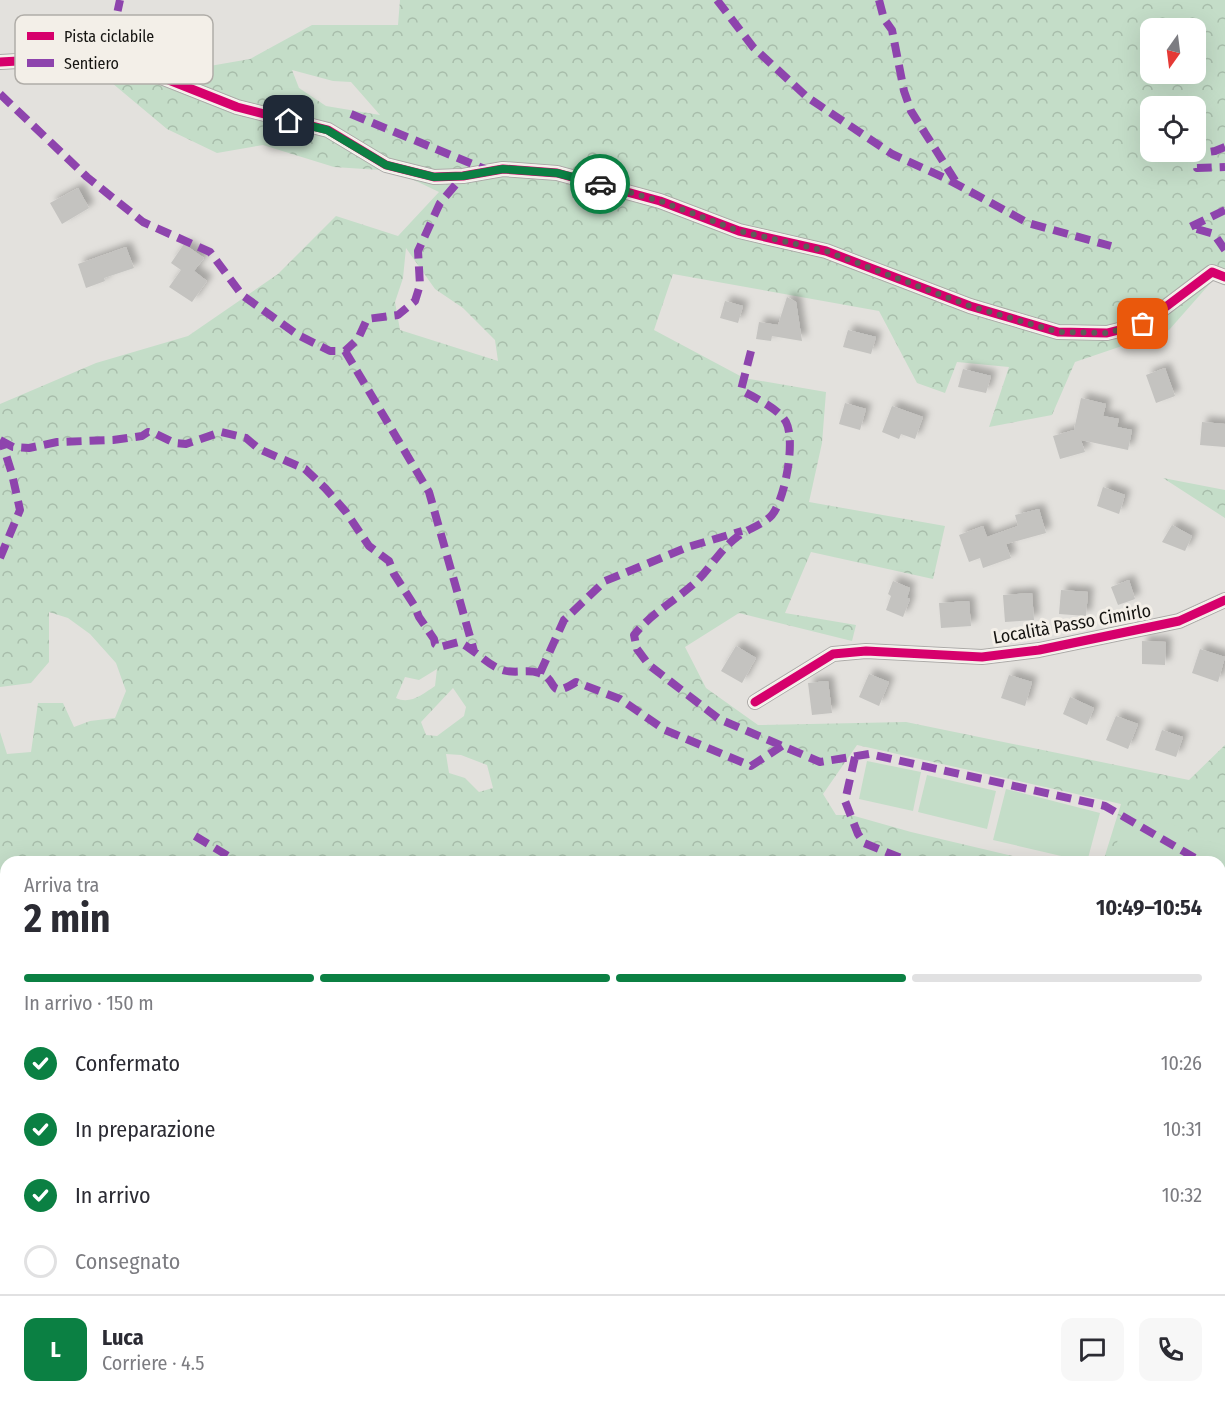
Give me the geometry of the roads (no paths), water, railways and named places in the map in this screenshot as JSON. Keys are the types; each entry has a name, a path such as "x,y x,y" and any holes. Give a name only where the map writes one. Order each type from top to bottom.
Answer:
{"street":[{"path":"0,62 15,61"},
{"path":"179,84 237,107 327,130 386,165 434,177 463,176 503,169 557,173 660,201 739,231 826,251 970,306 1058,332 1107,333 1143,324 1212,272 1225,277"},
{"name":"Località Passo Cimirlo","path":"755,702 833,654 866,651 982,657 1039,650 1179,621 1225,600"}]}
